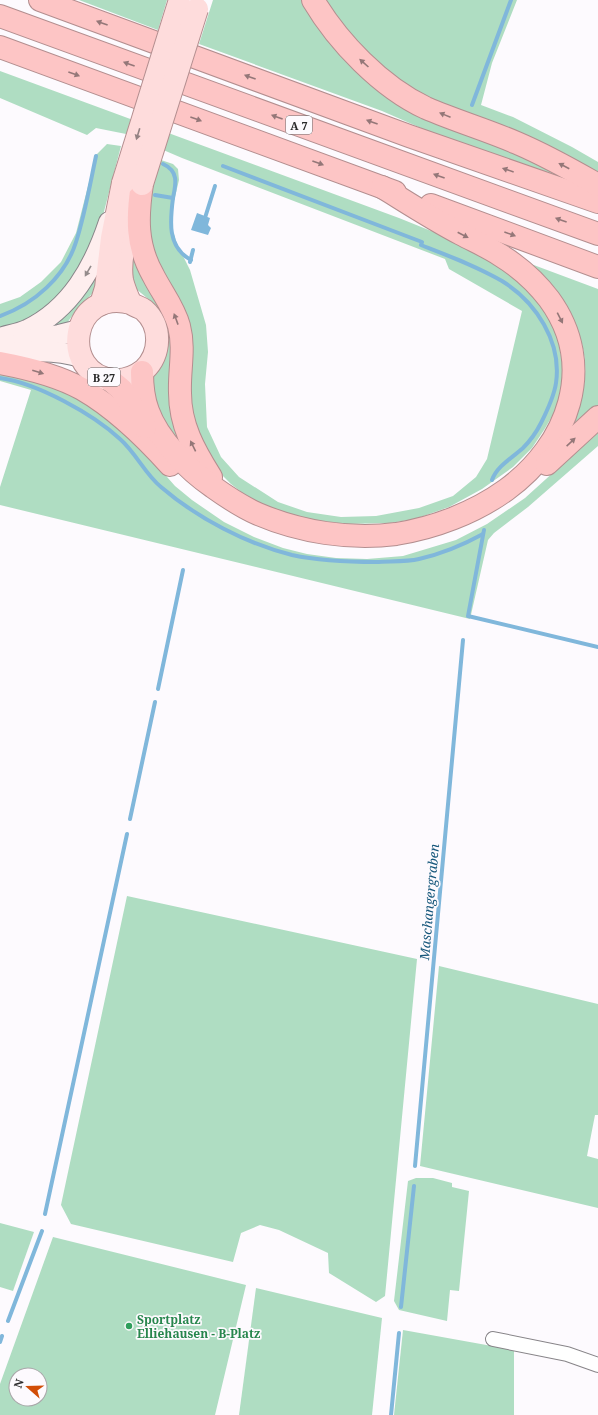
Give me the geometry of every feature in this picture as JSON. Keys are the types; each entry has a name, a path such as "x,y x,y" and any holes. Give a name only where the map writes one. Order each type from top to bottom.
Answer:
{"highway":[{"path":"40,0 409,136 598,202"},
{"path":"313,0 334,32 351,51 368,67 408,98 444,115 516,142 598,185"},
{"name":"A 7","path":"0,16 598,234"},
{"name":"A 7","path":"0,47 598,267"},
{"path":"133,183 139,203 138,223 146,261 171,306 181,334 183,352 180,392 181,412 186,432 193,447 220,492"},
{"path":"142,372 142,388 148,411 157,428 187,465 202,479 237,503 258,514 280,522 311,530 350,536 394,534 436,525 486,503 505,491 541,458 553,441 563,422 569,405 574,385 574,366 571,343 561,318 549,299 535,284 501,255 460,234 382,187"},
{"path":"0,363 40,372 80,388 111,409 162,455 179,475 194,489 209,499 239,518 270,532 287,539 322,546 348,548 386,546 438,534 462,525 504,501 528,482 598,418"},
{"path":"109,379 122,390 162,455"}],"main road":[{"path":"101,304 106,288 112,238 133,183 189,3"},
{"path":"131,303 122,279 122,263 129,224 133,183"},
{"path":"0,338 26,330 47,317 67,301 80,285 94,261 102,242 133,183"},
{"name":"B 27","path":"116,300 131,303 138,306 149,316 153,323 157,338 155,353 152,360 142,372 126,379 109,379 95,373 81,357 78,343 79,330 87,314 93,308 116,300"},
{"path":"0,344 59,335 79,330"},
{"path":"0,353 43,351 66,352 81,357"}],"street":[{"path":"493,1339 567,1354 598,1365"}],"green space":[{"path":"79,0 167,0 158,30"},
{"path":"213,0 304,0 336,46 557,171 574,187 437,135 382,111 199,44"},
{"path":"323,0 517,0 492,63 481,105 513,117 572,147 598,162 598,172 418,93 376,63 349,36"},
{"path":"0,71 399,218 451,239 511,271 547,312 557,334 563,365 561,392 554,413 532,448 513,467 482,489 449,507 415,519 390,523 346,524 321,521 297,516 271,508 249,498 231,484 218,471 196,434 167,285 150,243 148,204 161,160 173,164 178,169 179,180 174,201 171,225 177,244 190,270 206,325 208,352 205,384 207,427 221,457 239,477 278,502 307,512 341,517 376,516 419,508 453,496 476,477 487,459 522,311 449,269 445,259 182,158 126,134 96,128 87,135 0,98"},
{"path":"107,144 121,146 93,248 61,297 28,320 0,330 0,304 20,297 41,282 61,262 76,233 96,155"},
{"path":"132,242 170,325 195,465 157,419 150,382 154,376 163,319 160,311 153,303 135,288 129,276"},
{"path":"531,264 598,289 598,411 570,435 583,391 585,364 583,350 576,324 563,299 555,288"},
{"path":"102,268 96,290 77,309 67,323 36,332 87,291"},
{"path":"0,372 52,386 80,399 108,417 138,444 175,486 192,500 224,522 254,537 283,548 307,554 336,558 367,559 403,556 456,540 487,524 525,498 598,432 598,446 528,507 494,533 488,540 470,619 0,505 0,487 31,390 0,381"},
{"path":"127,896 417,959 385,1296 376,1302 329,1273 328,1253 279,1230 260,1225 241,1233 233,1262 71,1224 61,1205"},
{"path":"439,966 598,1004 598,1115 595,1115 587,1156 598,1159 598,1208 420,1166"},
{"path":"416,1178 433,1178 452,1183 452,1187 469,1191 459,1291 450,1290 447,1321 399,1310 394,1301 408,1181"},
{"path":"0,1223 34,1232 13,1291 0,1287"},
{"name":"Sportplatz Elliehausen - B-Platz","path":"53,1237 246,1285 215,1415 0,1415 0,1384"},
{"path":"256,1288 382,1318 372,1415 239,1415"},
{"path":"403,1330 514,1350 514,1415 394,1415"}],"water":[{"path":"197,213 210,218 208,225 211,228 208,235 191,230"}],"waterway":[{"path":"472,105 511,0"},
{"path":"0,316 13,311 36,297 47,288 64,267 76,242 96,156"},
{"path":"163,164 172,170 174,174 175,188 173,198"},
{"name":"Maschangergraben","path":"223,166 422,242 421,245 452,257 502,281 526,300 544,324 551,338 557,368 556,383 548,409 535,433 523,448 497,470 492,480"},
{"path":"204,221 215,186"},
{"path":"155,195 173,198 171,224 174,241 183,255 191,260"},
{"path":"190,262 193,250"},
{"path":"0,378 31,386 80,410 109,429 126,445 155,482 190,509 240,537 275,550 302,557 334,561 409,561 444,552 483,534"},
{"path":"484,530 468,616 598,647"},
{"path":"158,689 183,570"},
{"name":"Maschangergraben","path":"415,1166 463,640"},
{"path":"130,819 155,702"},
{"path":"45,1214 127,834"},
{"name":"Maschangergraben","path":"401,1307 414,1186"},
{"path":"8,1321 42,1231"},
{"name":"Maschangergraben","path":"391,1415 399,1333"},
{"path":"0,1342 2,1336"}],"place":[{"name":"Sportplatz Elliehausen - B-Platz","path":"129,1326"}]}
